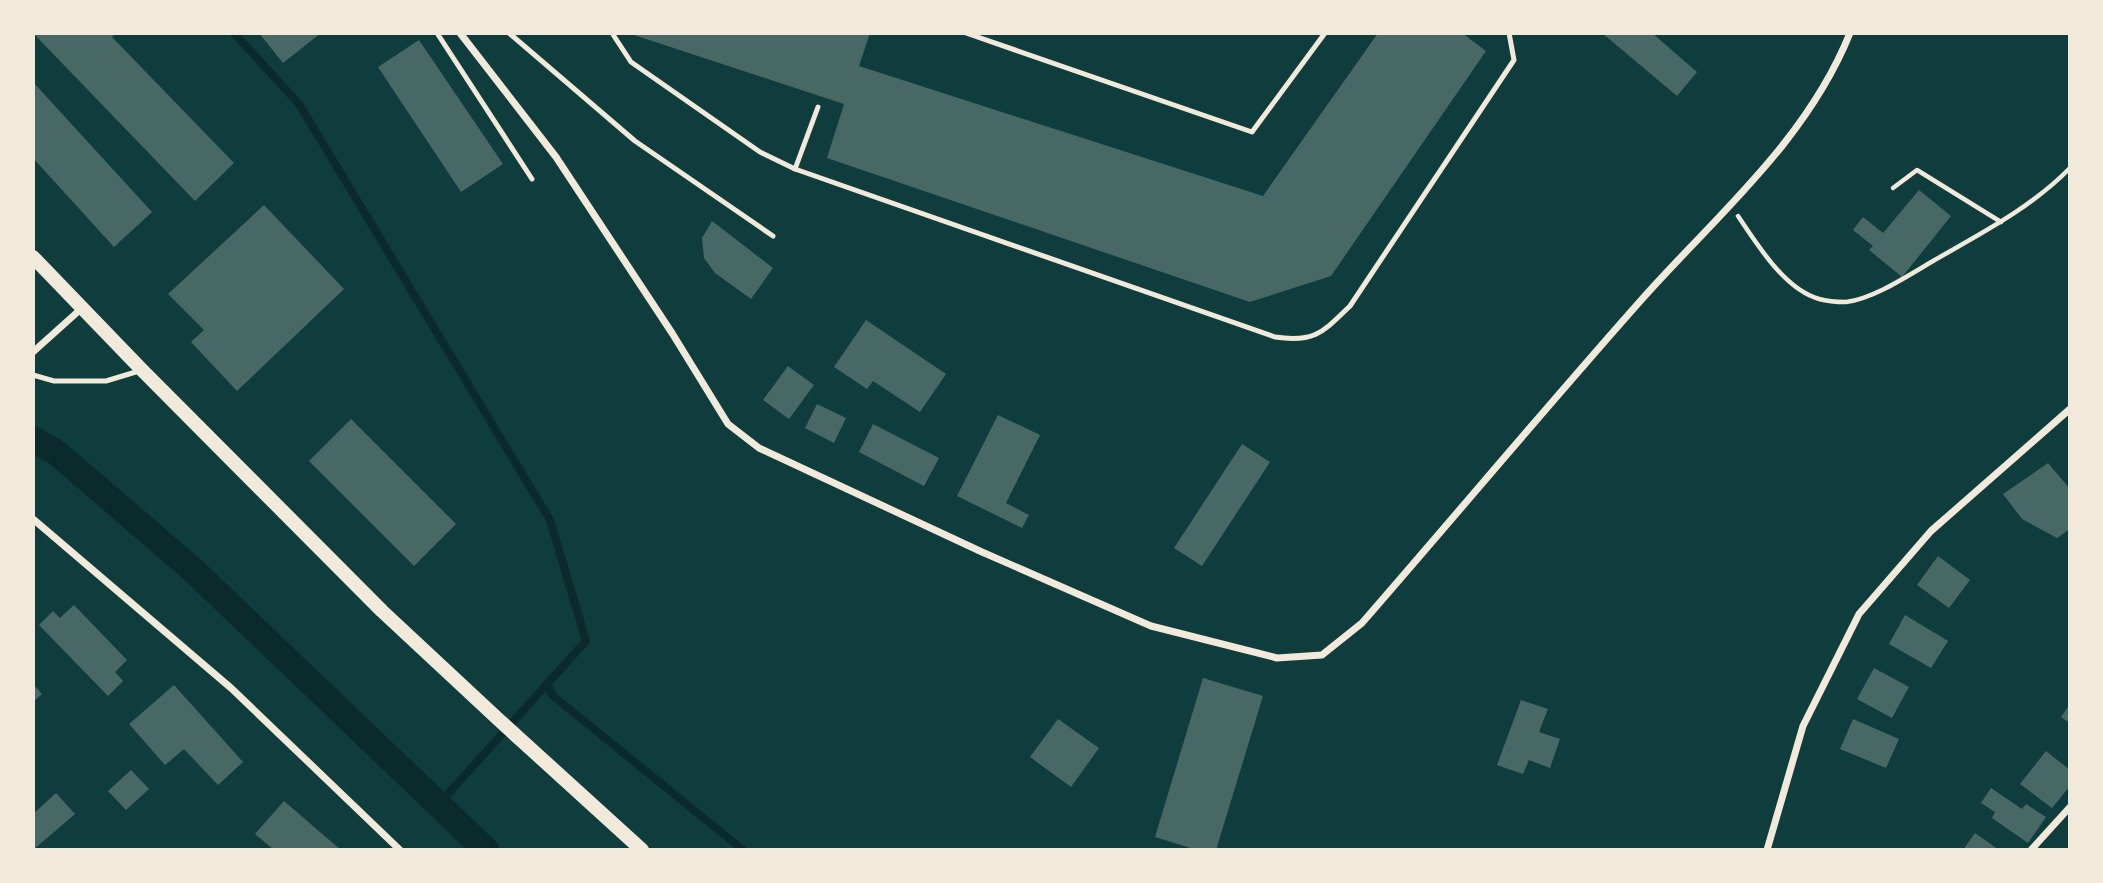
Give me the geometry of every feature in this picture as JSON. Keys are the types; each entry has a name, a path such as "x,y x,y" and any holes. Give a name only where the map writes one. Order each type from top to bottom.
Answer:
{"main road":[{"path":"33,257 382,611 642,850"}],"street":[{"path":"460,33 556,157 672,333 728,424 759,448 982,552 1151,626 1277,658 1321,655 1362,623 1644,297 1732,207 1795,131 1821,93 1850,33"},
{"path":"33,352 83,306"},
{"path":"1767,850 1803,726 1859,614 1931,531 2070,409"},
{"path":"33,519 231,688 400,850"},
{"path":"2031,850 2070,807"}],"lane":[{"path":"437,33 532,179"},
{"path":"509,33 635,141 773,236"},
{"path":"612,33 614,40 631,62 760,152 795,169 1262,332 1297,340 1322,332 1350,306 1514,60 1509,33"},
{"path":"966,33 1252,132 1325,33"},
{"path":"795,169 818,107"},
{"path":"33,375 54,381 106,381 142,370"}],"path":[{"path":"1732,207 1762,251 1796,287 1819,299 1845,302 1869,295 1910,275 2001,222 2055,183 2070,168"},
{"path":"1893,188 1917,170 2001,222"}],"building":[{"path":"33,33 116,33 112,37 234,163 195,201"},
{"path":"259,33 321,33 283,63"},
{"path":"870,33 859,66 1263,196 1378,33 1462,33 1486,51 1331,276 1250,302 827,158 844,104 631,34"},
{"path":"1602,33 1652,33 1697,72 1677,96"},
{"path":"419,40 503,164 461,192 378,67"},
{"path":"33,82 152,212 114,247 33,158"},
{"path":"1919,190 1951,216 1902,277 1869,250 1873,246 1853,230 1863,217 1883,233"},
{"path":"264,205 344,289 237,391 191,342 204,330 168,294"},
{"path":"712,221 773,268 751,299 715,273 704,258 702,238"},
{"path":"866,320 946,374 920,412 873,381 867,389 834,367"},
{"path":"788,366 814,385 789,419 763,400"},
{"path":"817,404 846,418 834,443 805,428"},
{"path":"998,415 1040,435 1006,503 1029,515 1022,528 957,496"},
{"path":"351,419 456,524 414,566 309,461"},
{"path":"873,424 939,458 924,486 859,452"},
{"path":"1242,444 1270,462 1202,566 1174,548"},
{"path":"2048,463 2070,489 2070,529 2057,538 2022,519 2003,494"},
{"path":"1938,556 1970,580 1949,608 1917,585"},
{"path":"74,605 127,660 115,672 123,681 108,696 39,625 53,611 60,618"},
{"path":"1905,615 1948,641 1931,668 1889,644"},
{"path":"1874,668 1909,687 1892,718 1857,699"},
{"path":"1203,678 1263,696 1216,850 1197,850 1155,837"},
{"path":"33,684 42,694 33,702"},
{"path":"174,685 243,762 218,785 184,749 165,765 129,724"},
{"path":"1521,700 1548,709 1539,732 1560,739 1550,768 1529,760 1523,774 1497,765"},
{"path":"2070,704 2070,723 2061,717"},
{"path":"1058,719 1099,748 1071,787 1030,757"},
{"path":"1853,719 1899,739 1886,768 1840,749"},
{"path":"2046,751 2070,770 2070,786 2052,808 2020,784"},
{"path":"131,770 149,789 126,810 108,791"},
{"path":"1991,788 2022,809 2026,804 2046,817 2028,843 1992,818 1995,812 1981,803"},
{"path":"56,793 75,814 33,850 33,814"},
{"path":"284,801 341,850 274,850 255,834"},
{"path":"1975,833 1999,850 1963,850"}],"waterway":[{"path":"234,33 299,104 550,520 586,641 548,683 552,695 743,850"},
{"path":"33,439 57,453 193,570 486,850"},
{"path":"438,805 548,683"}]}
